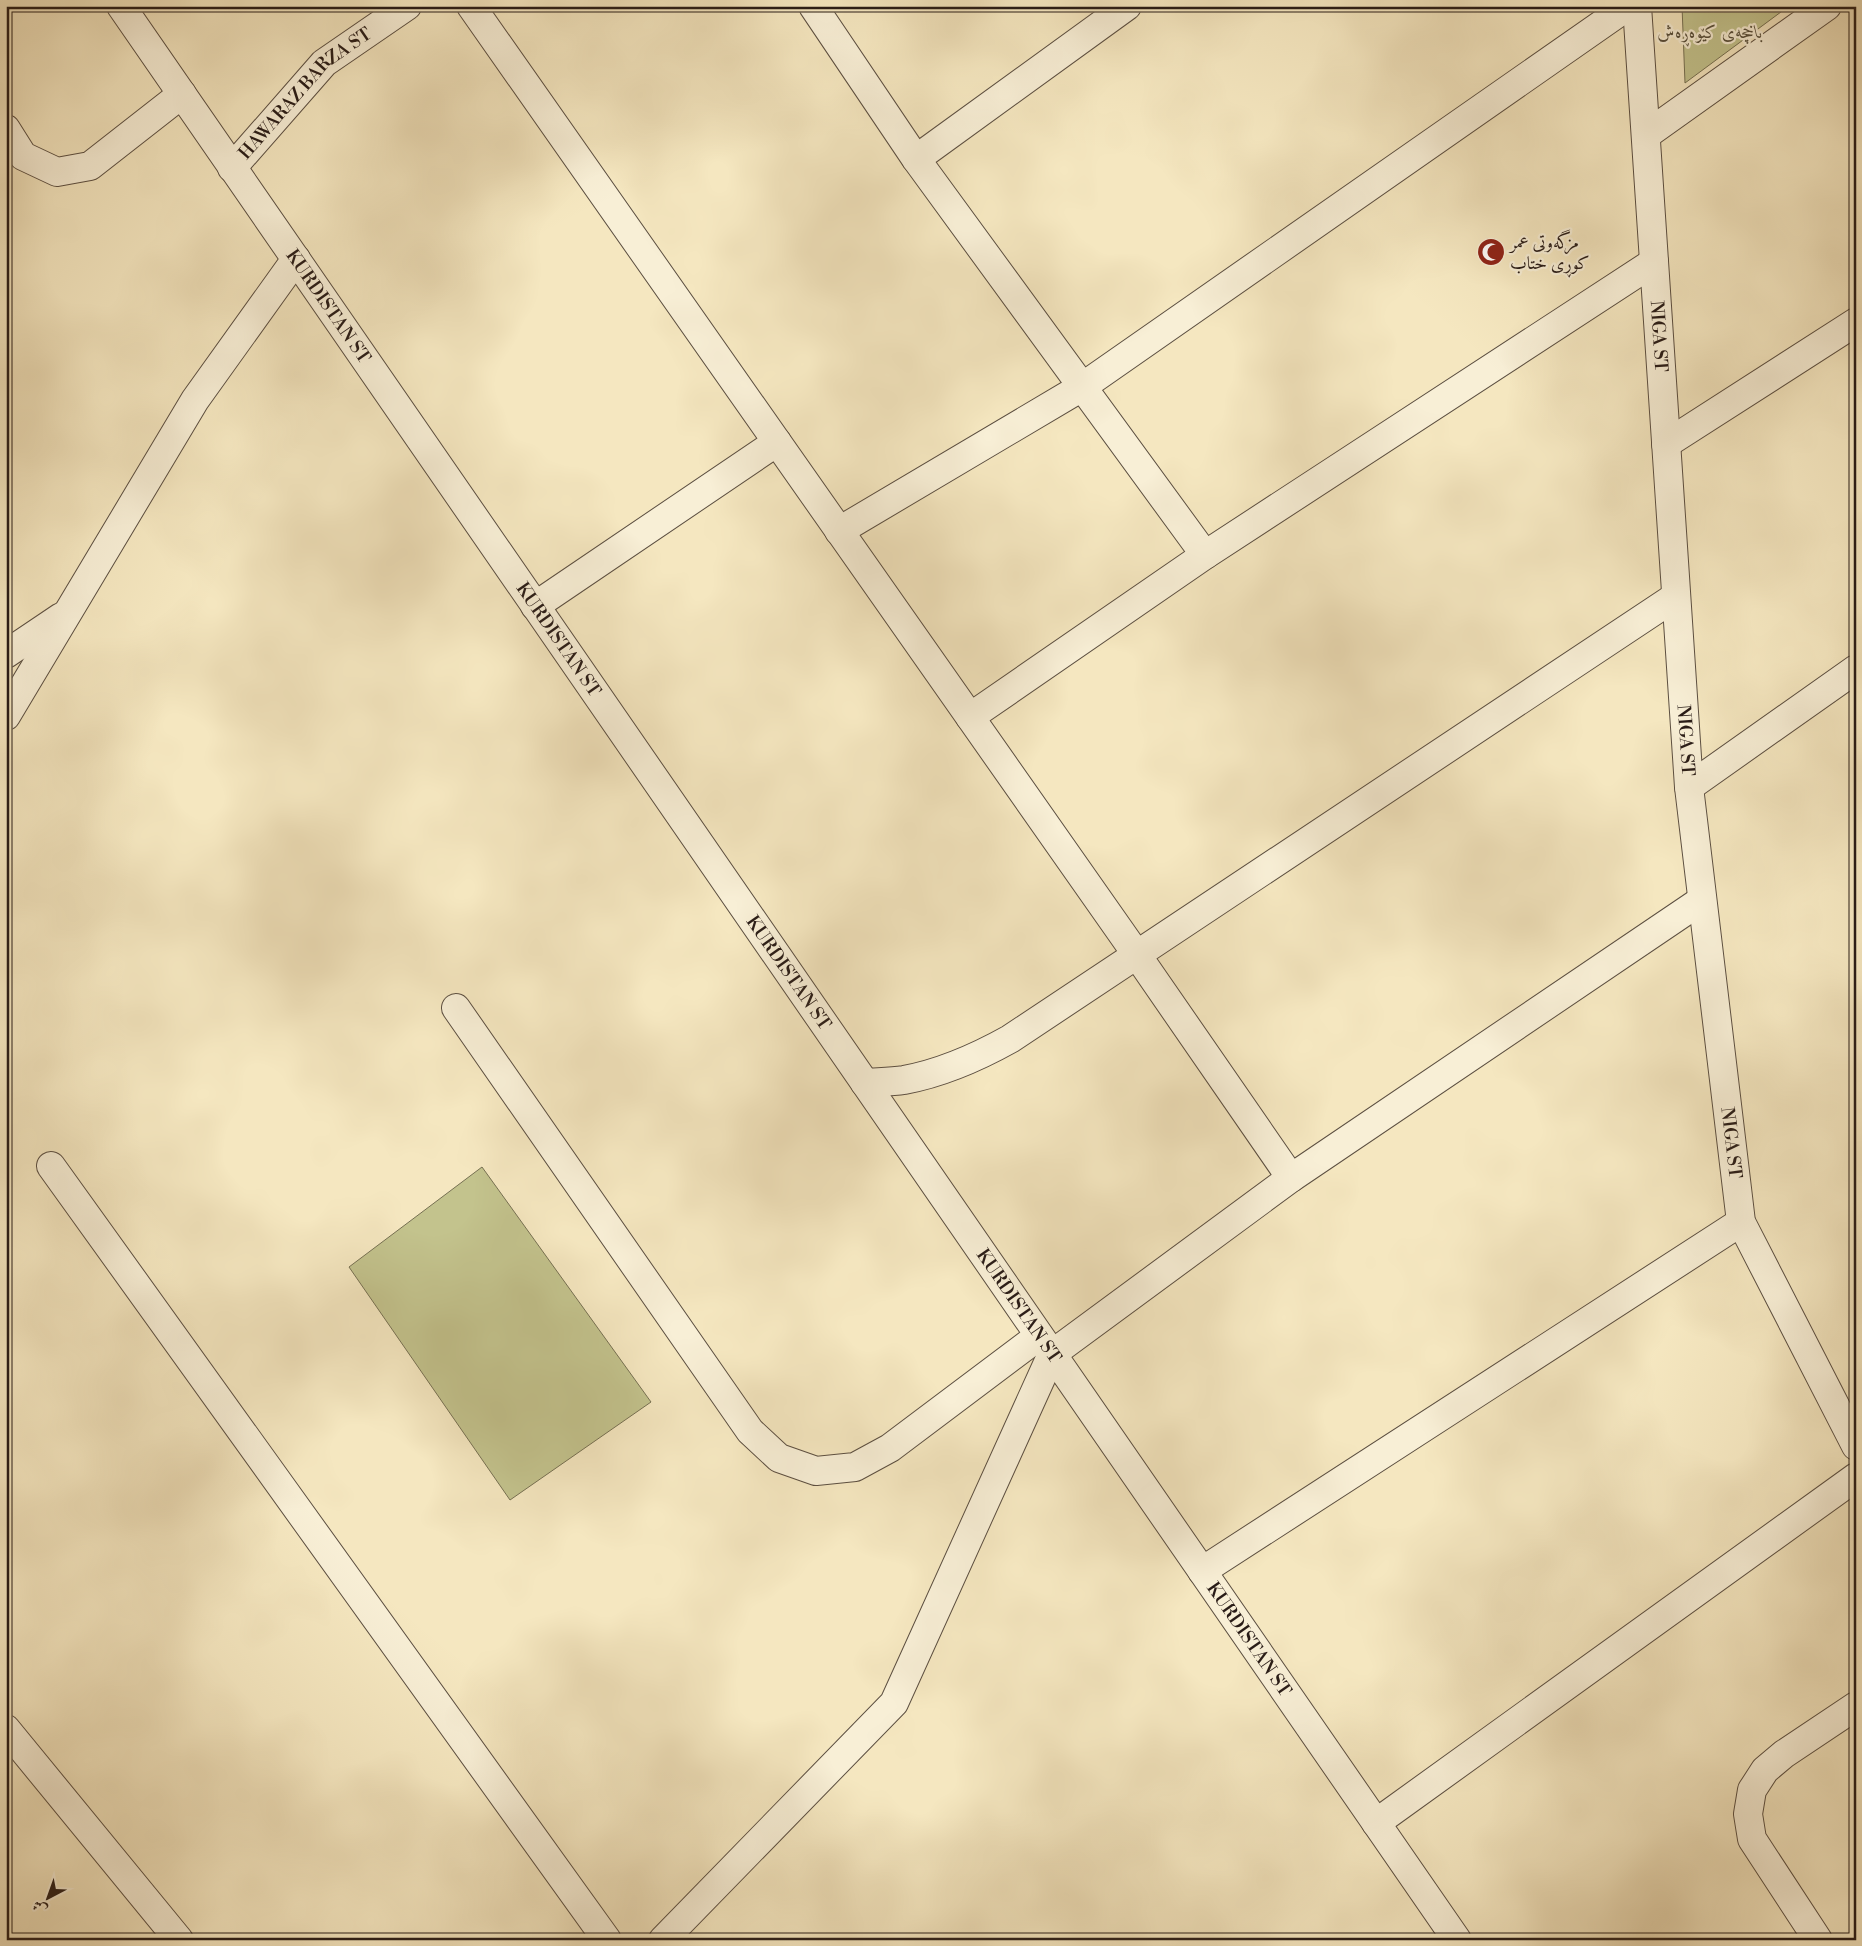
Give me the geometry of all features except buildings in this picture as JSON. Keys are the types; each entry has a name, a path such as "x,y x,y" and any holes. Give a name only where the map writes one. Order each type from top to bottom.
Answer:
{"street":[{"name":"KURDISTAN ST","path":"121,6 1456,1940"},
{"name":"HAWARAZ BARZA ST","path":"232,168 324,63 407,6"},
{"path":"471,6 1137,954 1291,1178"},
{"path":"813,6 916,159 1205,555"},
{"path":"916,159 1127,6"},
{"path":"839,531 1082,387 1628,6"},
{"name":"NIGA ST","path":"1637,6 1689,787 1742,1222 1856,1446"},
{"path":"1646,135 1827,6"},
{"path":"6,129 23,156 57,172 90,166 182,94"},
{"path":"6,716 195,400 296,259"},
{"path":"970,717 1205,555 1654,262"},
{"path":"1666,444 1856,322"},
{"path":"535,606 777,442"},
{"path":"864,1083 903,1080 940,1072 976,1058 1010,1040 1675,597"},
{"path":"6,654 67,613"},
{"path":"1689,787 1856,669"},
{"path":"456,1008 750,1431 779,1458 816,1471 855,1467 890,1448 1046,1345 1702,900"},
{"path":"52,1166 607,1940"},
{"path":"1202,1571 1742,1222"},
{"path":"663,1940 894,1703 1046,1345"},
{"path":"1376,1823 1856,1478"},
{"path":"1818,1940 1752,1839 1748,1814 1752,1790 1765,1770 1784,1754 1856,1706"},
{"path":"6,1729 179,1940"}],"green space":[{"name":"باخچه‌ی كێوه‌ڕه‌ش","path":"1682,6 1789,6 1685,83"},
{"path":"482,1167 651,1402 510,1500 349,1267"}],"place":[{"name":"مزگەوتی عمر کوڕی ختاب","path":"1491,252"}]}
